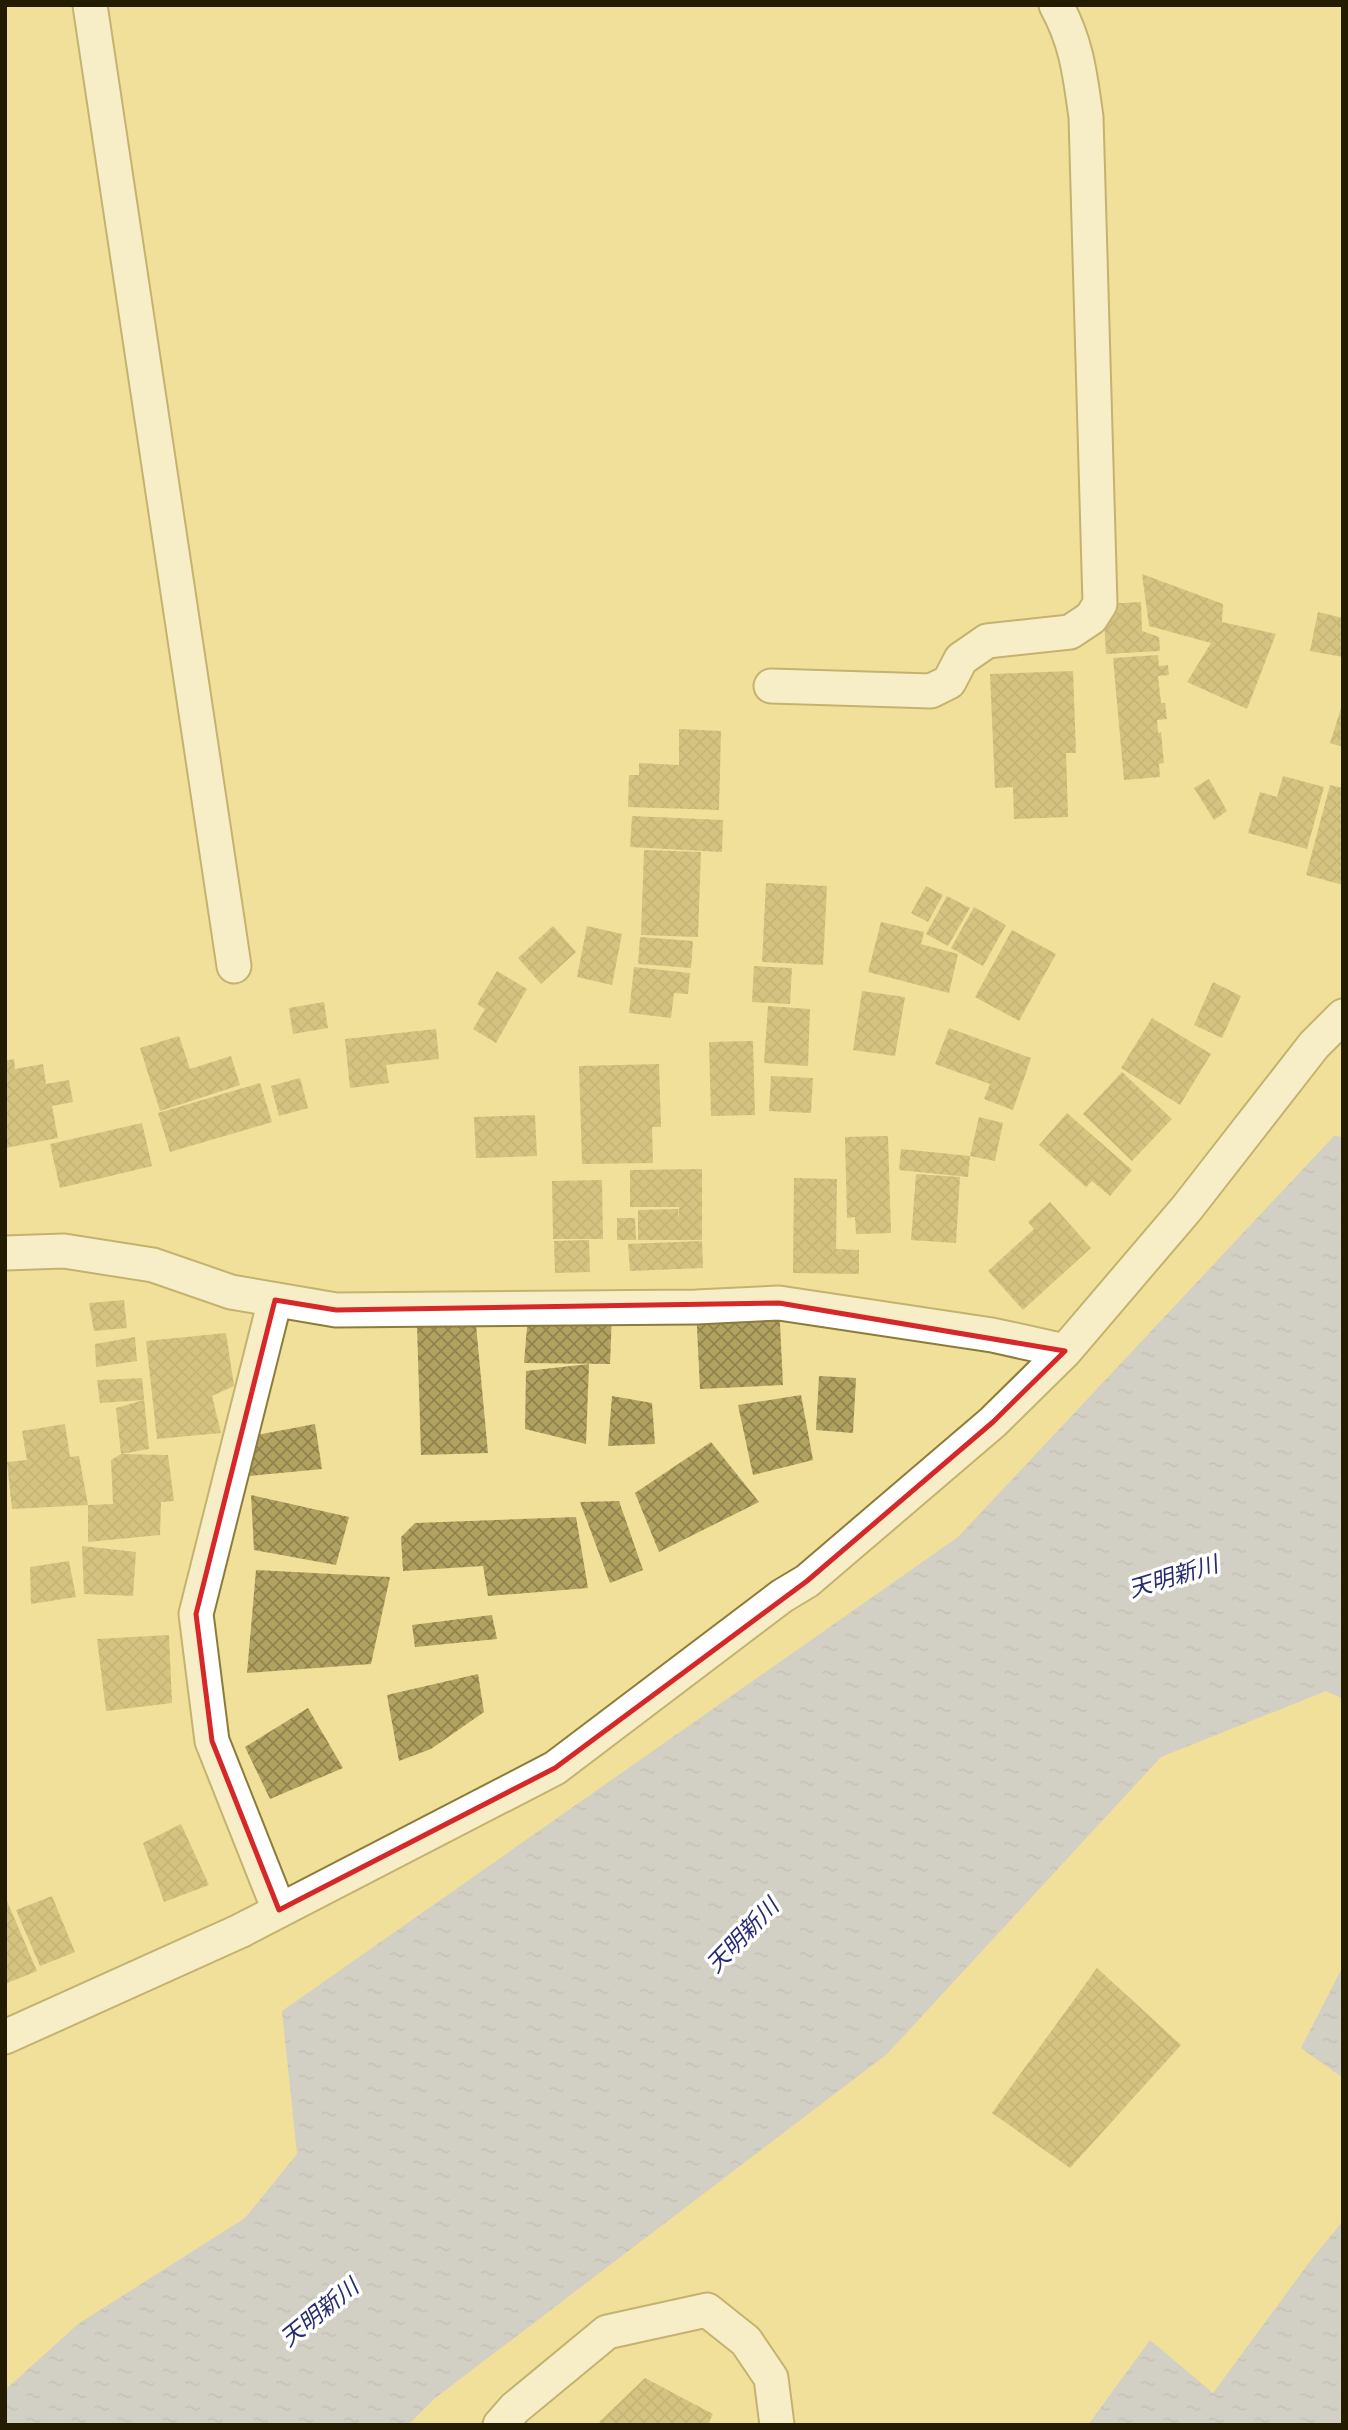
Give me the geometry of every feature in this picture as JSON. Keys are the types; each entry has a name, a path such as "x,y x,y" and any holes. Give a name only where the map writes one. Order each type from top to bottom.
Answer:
{"street":[{"path":"90,5 234,966"},
{"path":"771,686 931,691 949,682 961,659 987,640 1070,632 1091,618 1100,604 1086,117 1079,61 1056,5"},
{"path":"5,2037 240,1931 555,1768 782,1596 807,1581 993,1422 1065,1352 1187,1208 1314,1045 1343,1016"},
{"path":"5,1252 64,1251 153,1265 231,1292 336,1310 696,1307 779,1303 992,1335 1065,1352"},
{"path":"275,1300 197,1614 212,1741 279,1910"},
{"path":"500,2425 515,2408 607,2332 707,2310 746,2341 771,2378 777,2425"}],"highlighted area":[{"path":"275,1300 336,1310 779,1303 1065,1351 993,1422 807,1581 555,1768 279,1910 212,1741 196,1614"}],"water":[{"name":"天明新川","path":"1334,1136 1343,1137 1343,1699 1326,1691 1161,1757 887,2054 434,2399 408,2425 5,2425 5,2390 78,2324 245,2218 297,2154 282,2011 958,1537"},
{"path":"1343,1966 1343,2078 1301,2048"},
{"path":"1343,2221 1343,2425 1088,2425 1150,2340 1213,2393"}],"building":[{"path":"1142,574 1223,604 1222,622 1276,634 1247,709 1187,682 1211,643 1149,626"},
{"path":"1141,602 1142,631 1159,637 1160,651 1106,654 1103,604"},
{"path":"1318,612 1343,618 1343,657 1310,651"},
{"path":"1158,655 1159,666 1168,665 1169,675 1158,676 1161,703 1165,703 1167,719 1157,720 1164,763 1159,764 1160,777 1124,780 1113,658"},
{"path":"1073,671 1076,753 1066,753 1068,817 1014,819 1013,787 995,788 990,674"},
{"path":"1343,702 1343,747 1330,743"},
{"path":"679,729 721,731 719,810 628,807 629,775 639,775 639,763 679,765"},
{"path":"1283,776 1324,787 1307,849 1248,833 1260,792 1277,797"},
{"path":"1209,779 1227,811 1214,820 1194,788"},
{"path":"1330,785 1343,788 1343,885 1306,875"},
{"path":"632,816 723,820 722,852 630,847"},
{"path":"644,850 701,852 698,937 641,935"},
{"path":"766,883 827,886 823,965 762,962"},
{"path":"926,886 943,895 928,922 911,913"},
{"path":"947,896 970,908 948,946 926,934"},
{"path":"974,907 1006,925 983,966 951,948"},
{"path":"881,922 924,932 921,944 958,954 949,993 868,972"},
{"path":"553,926 576,952 541,984 518,958"},
{"path":"587,926 622,934 612,985 577,977"},
{"path":"1012,930 1056,954 1019,1021 975,997"},
{"path":"640,937 693,941 691,968 638,964"},
{"path":"754,966 792,968 790,1004 752,1002"},
{"path":"634,967 690,973 688,994 674,993 671,1018 629,1013"},
{"path":"497,971 527,989 496,1043 473,1029 485,1009 477,1004"},
{"path":"1213,982 1241,996 1222,1038 1194,1025"},
{"path":"862,991 905,997 895,1056 853,1050"},
{"path":"324,1002 328,1028 293,1034 289,1008"},
{"path":"768,1006 810,1009 808,1066 764,1063"},
{"path":"1152,1018 1211,1054 1180,1105 1121,1068"},
{"path":"949,1028 1031,1058 1013,1110 984,1099 990,1084 935,1064"},
{"path":"436,1029 439,1059 386,1065 389,1083 350,1088 345,1039"},
{"path":"179,1036 190,1069 231,1056 240,1085 160,1111 140,1048"},
{"path":"753,1041 755,1115 711,1116 709,1042"},
{"path":"14,1059 15,1069 43,1064 46,1084 69,1080 73,1102 52,1106 58,1138 5,1148 5,1061"},
{"path":"659,1064 661,1127 652,1127 653,1163 582,1164 579,1066"},
{"path":"1122,1072 1172,1119 1132,1161 1083,1114"},
{"path":"771,1076 813,1078 811,1113 769,1111"},
{"path":"300,1078 308,1108 279,1116 271,1086"},
{"path":"260,1083 272,1122 170,1152 158,1113"},
{"path":"1067,1113 1132,1170 1110,1196 1092,1181 1086,1187 1039,1145"},
{"path":"535,1115 537,1156 476,1158 474,1117"},
{"path":"979,1117 1003,1123 995,1161 970,1156"},
{"path":"142,1123 152,1166 60,1188 50,1144"},
{"path":"888,1136 891,1233 856,1234 855,1217 847,1218 845,1137"},
{"path":"901,1149 970,1156 968,1177 899,1170"},
{"path":"702,1169 702,1240 638,1240 638,1210 678,1209 679,1220 679,1207 630,1207 630,1170"},
{"path":"916,1174 960,1177 956,1243 911,1240"},
{"path":"794,1178 837,1179 836,1249 859,1250 859,1274 793,1273"},
{"path":"602,1180 603,1239 553,1239 552,1181"},
{"path":"1050,1202 1091,1248 1023,1310 988,1271 1034,1229 1028,1222"},
{"path":"617,1218 635,1218 636,1240 617,1240"},
{"path":"589,1240 590,1272 555,1273 554,1241"},
{"path":"702,1241 703,1268 630,1271 628,1244"},
{"path":"124,1300 127,1328 94,1331 89,1303"},
{"path":"779,1303 783,1385 700,1389 696,1307"},
{"path":"612,1313 610,1364 524,1363 528,1315"},
{"path":"417,1325 476,1325 488,1453 421,1455"},
{"path":"226,1333 234,1386 212,1396 221,1433 157,1439 146,1341"},
{"path":"135,1337 137,1361 96,1367 95,1344"},
{"path":"589,1364 586,1444 525,1429 526,1371"},
{"path":"819,1376 856,1378 853,1433 816,1430"},
{"path":"142,1378 149,1449 121,1454 116,1408 144,1400 100,1403 97,1380"},
{"path":"801,1395 813,1460 753,1475 738,1405"},
{"path":"612,1396 652,1403 655,1444 608,1446"},
{"path":"65,1424 70,1457 79,1456 88,1505 12,1509 7,1462 27,1460 22,1431"},
{"path":"315,1424 322,1469 250,1476 252,1436"},
{"path":"711,1442 759,1502 659,1552 635,1493"},
{"path":"121,1454 168,1455 174,1501 161,1502 160,1535 88,1542 88,1505 113,1504 111,1460"},
{"path":"251,1495 349,1517 336,1565 254,1550"},
{"path":"619,1501 643,1570 610,1583 580,1502"},
{"path":"576,1517 588,1588 488,1596 483,1566 403,1571 401,1537 415,1523"},
{"path":"82,1546 136,1552 133,1596 84,1594"},
{"path":"69,1561 76,1597 31,1604 30,1567"},
{"path":"256,1570 390,1577 371,1664 247,1673"},
{"path":"492,1615 497,1639 415,1647 412,1625"},
{"path":"169,1635 172,1703 106,1711 97,1639"},
{"path":"478,1674 484,1712 431,1749 399,1761 387,1695"},
{"path":"308,1708 343,1768 270,1799 245,1747"},
{"path":"181,1824 209,1885 164,1902 143,1843"},
{"path":"52,1896 75,1952 40,1966 16,1910"},
{"path":"7,1901 37,1971 5,1984 5,1902"},
{"path":"1097,1968 1181,2045 1070,2168 992,2113"},
{"path":"645,2378 713,2414 708,2425 604,2425 599,2422"}]}
